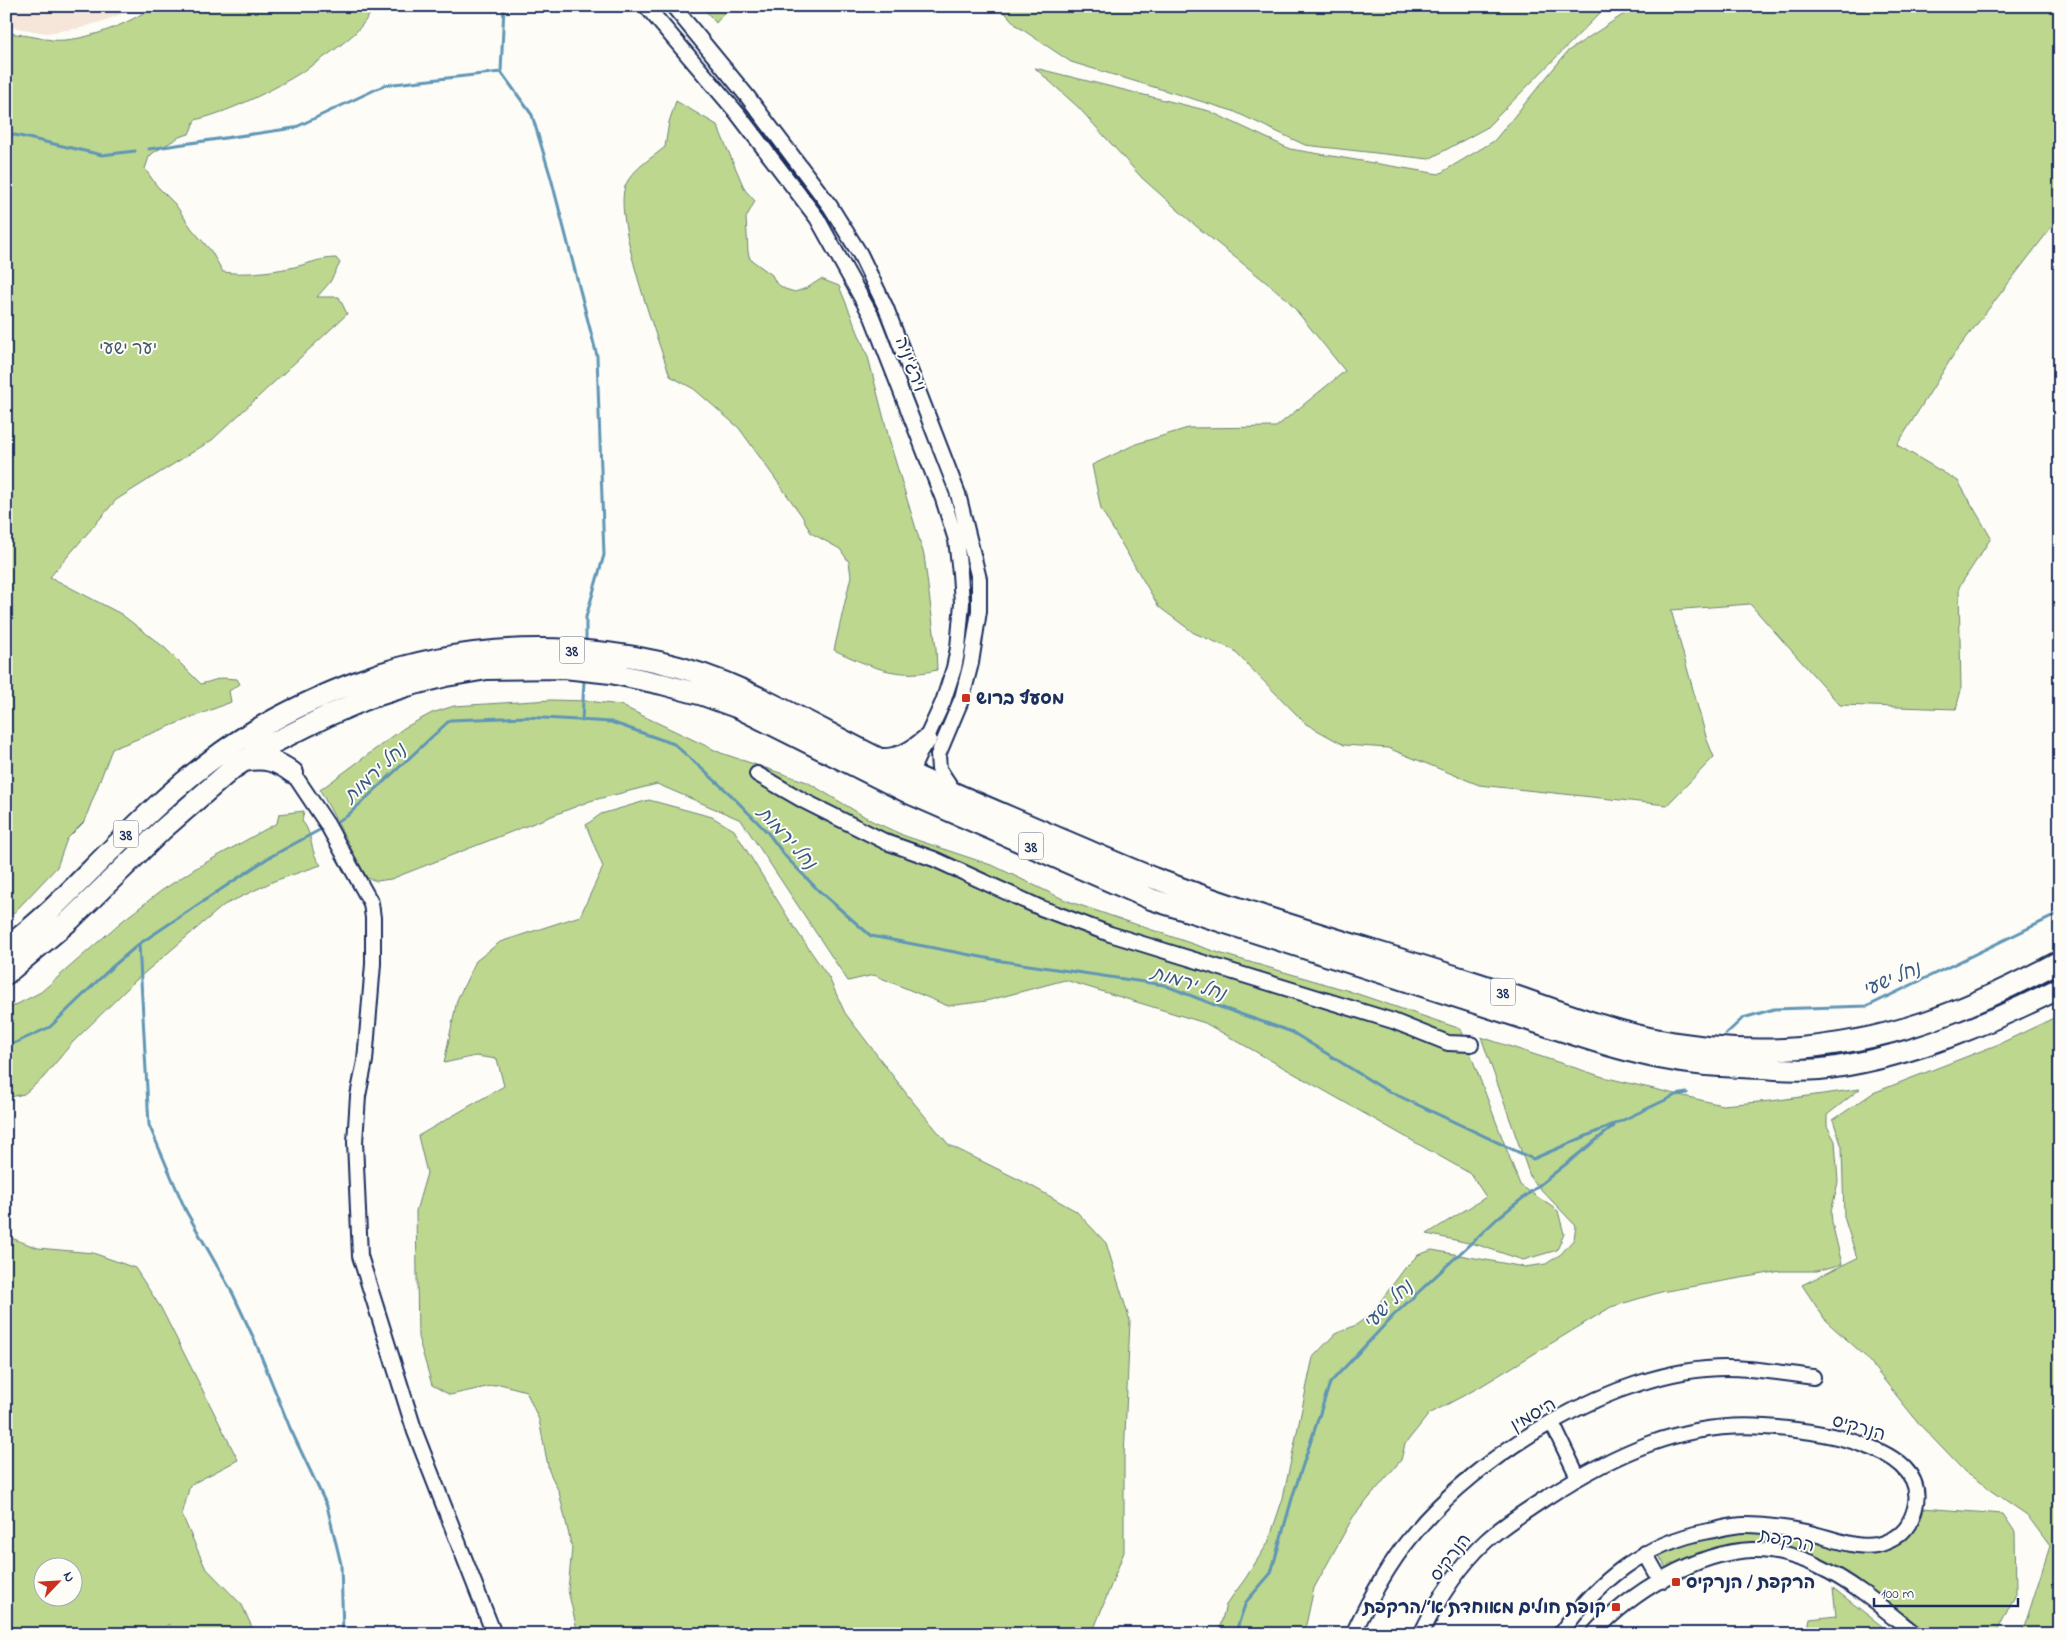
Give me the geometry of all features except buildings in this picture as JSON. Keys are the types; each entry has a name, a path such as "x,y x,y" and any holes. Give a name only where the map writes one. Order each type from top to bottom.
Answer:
{"highway":[{"name":"38","path":"6,949 53,908 113,846 169,795 220,753 257,730 324,696 364,679 443,658 485,651 564,649 614,654 668,665 744,690 880,759 910,784 956,794 1153,878 1592,1022 1651,1038 1696,1045 1752,1049 1786,1049 1869,1039 1922,1025 1971,1006 2060,961"},
{"name":"38","path":"6,974 70,920 162,830 244,760 304,727 369,698 446,676 487,669 529,667 611,673 695,693 739,708 910,784 1151,899 1627,1051 1670,1060 1763,1068 1834,1068 1894,1056 1911,1050 1952,1035 2060,988"},
{"path":"293,773 290,755 297,735 304,727"},
{"path":"880,759 896,758 905,755 926,740"},
{"path":"244,760 263,758 293,773"}],"street":[{"name":"וירג'יניה","path":"646,6 737,113 817,218 872,317 943,499 956,540 962,610 954,668 910,784"},
{"name":"וירג'יניה","path":"673,6 747,96 830,206 860,254 886,308 958,494 979,579 979,611 971,663 962,698 938,755 939,769 956,794"},
{"path":"293,773 327,824 371,903 373,964 355,1142 360,1256 415,1432 494,1634"},
{"path":"757,774 804,801 886,842 934,859 1041,908 1093,928 1393,1022 1448,1043 1471,1044"},
{"name":"היסמין","path":"1352,1634 1367,1603 1389,1567 1410,1537 1435,1509 1490,1462 1552,1423 1604,1397 1643,1381 1686,1372 1725,1368 1813,1377"},
{"path":"1552,1423 1578,1477"},
{"name":"הנרקיס","path":"1421,1634 1447,1590 1466,1564 1486,1542 1507,1524 1578,1477 1621,1454 1676,1435 1699,1429 1753,1426 1782,1428 1824,1435 1862,1444 1896,1459 1914,1481 1916,1504 1907,1526 1899,1536 1877,1545 1862,1546 1783,1528 1744,1525 1677,1538 1645,1553 1619,1570 1572,1617 1560,1634"},
{"name":"הרקפת","path":"1593,1634 1642,1592 1682,1569 1710,1559 1744,1551 1768,1551 1817,1565 1854,1586 1915,1634"},
{"path":"1645,1553 1661,1581"}],"shaded area":[{"path":"6,6 136,6 115,17 81,28 46,33 6,26"}],"green space":[{"name":"יער ישעי","path":"153,6 376,6 355,33 321,60 258,96 215,114 195,120 189,134 179,137 153,153 149,157 145,169 211,251 223,272 265,272 336,258 340,263 330,282 317,297 339,297 347,314 212,440 116,500 50,577 121,614 165,648 201,684 222,678 237,679 240,684 229,691 231,702 112,749 84,822 67,839 57,867 6,921 6,33 52,40 77,38 105,31 144,13"},
{"path":"702,6 730,6 716,23"},
{"path":"999,6 1607,6 1486,128 1429,159 1305,145 1233,111 1071,62 1017,26"},
{"path":"1636,6 2060,6 2060,216 1954,354 1897,445 1958,481 1991,538 1959,587 1961,690 1956,709 1840,705 1750,604 1671,610 1707,740 1714,757 1667,805 1479,785 1388,748 1344,745 1306,724 1232,649 1194,633 1159,607 1101,509 1092,465 1136,444 1188,428 1276,427 1345,371 1287,299 1196,226 1142,178 1079,108 1035,68 1209,111 1290,149 1439,174 1494,141 1568,51"},
{"path":"676,101 717,125 745,190 755,201 746,218 750,259 772,275 776,283 785,289 795,292 807,288 821,279 839,286 868,357 892,450 924,555 937,670 909,673 884,670 834,650 851,576 849,562 840,549 811,533 802,516 739,428 694,389 670,376 647,308 630,249 623,200 629,178 638,168 665,147 669,122"},
{"path":"550,700 588,701 620,705 721,753 807,782 872,821 905,836 994,866 1065,900 1222,954 1346,990 1461,1029 1520,1185 1558,1211 1564,1234 1557,1250 1523,1260 1478,1245 1427,1234 1486,1197 1471,1174 1205,1023 1065,980 986,1001 948,1006 874,975 848,981 741,820 657,784 590,801 391,879 377,881 367,878 320,790 404,728 432,713 454,706"},
{"path":"649,800 712,817 734,830 792,924 829,978 845,1013 909,1097 949,1145 1028,1184 1076,1211 1106,1243 1130,1321 1124,1458 1124,1552 1092,1634 578,1634 568,1590 572,1548 559,1492 549,1471 539,1420 526,1391 500,1384 450,1395 432,1385 418,1337 416,1211 427,1173 418,1136 504,1086 497,1059 476,1056 444,1063 457,1000 476,961 500,942 580,916 603,867 586,825 601,814"},
{"path":"304,811 302,821 306,826 317,860 321,865 274,881 224,905 135,981 72,1043 43,1078 24,1094 6,1098 6,1010 41,992 121,922 161,891 196,868 277,823 279,814"},
{"path":"2060,1015 2060,1631 2056,1634 2022,1634 2050,1546 2027,1515 1965,1472 1921,1426 1864,1355 1826,1321 1802,1285 1857,1258 1844,1217 1842,1147 1833,1120 1873,1093 1999,1044"},
{"path":"1481,1037 1603,1077 1722,1105 1771,1101 1860,1089 1827,1115 1827,1126 1835,1141 1838,1182 1831,1212 1832,1223 1842,1264 1817,1271 1781,1271 1661,1292 1611,1307 1478,1388 1429,1414 1405,1444 1401,1460 1353,1517 1314,1588 1304,1634 1218,1634 1226,1605 1268,1543 1283,1498 1313,1357 1335,1334 1356,1325 1371,1314 1405,1268 1418,1255 1432,1250 1524,1267 1546,1264 1561,1254 1574,1239 1576,1226 1531,1179"},
{"path":"6,1236 38,1248 93,1253 135,1268 161,1308 238,1460 190,1485 182,1515 205,1567 242,1605 255,1634 176,1634 168,1624 160,1634 6,1634"},
{"path":"1922,1508 2003,1514 2015,1532 2016,1593 1996,1634 1927,1634 1856,1580 1820,1559 1753,1547 1667,1570 1656,1550 1694,1536 1750,1531 1875,1548 1903,1538"},
{"path":"1833,1588 1892,1634 1807,1634 1810,1619 1836,1616"}],"waterway":[{"path":"501,72 504,6"},
{"path":"149,149 294,128 385,85 501,72 532,115 551,178 597,356 604,555 586,617 586,642"},
{"path":"6,133 102,155 135,151"},
{"path":"582,721 584,680"},
{"name":"נחל ירמות","path":"330,825 347,816 450,720 526,717 611,722 674,744 730,794 768,833 786,857 818,890 871,936 1002,961 1164,985 1292,1032 1384,1089 1533,1159 1619,1122"},
{"name":"נחל ירמות","path":"6,1047 50,1027 111,968 139,944 268,858 325,827"},
{"name":"נחל ישעי","path":"1726,1034 1743,1018 1774,1009 1868,1006 2060,913"},
{"path":"139,944 149,1125 186,1211 233,1294 255,1341 290,1428 327,1506 341,1564 343,1634"},
{"name":"נחל ישעי","path":"1619,1122 1676,1095 1687,1093"},
{"name":"נחל ישעי","path":"1235,1634 1246,1602 1271,1573 1293,1495 1330,1383 1394,1315 1499,1217 1614,1126"}],"place":[{"name":"מסעף ברוש","path":"966,698"},
{"name":"הרקפת / הנרקיס","path":"1676,1582"},
{"name":"קופת חולים מאוחדת א׳/הרקפת","path":"1616,1607"}]}
